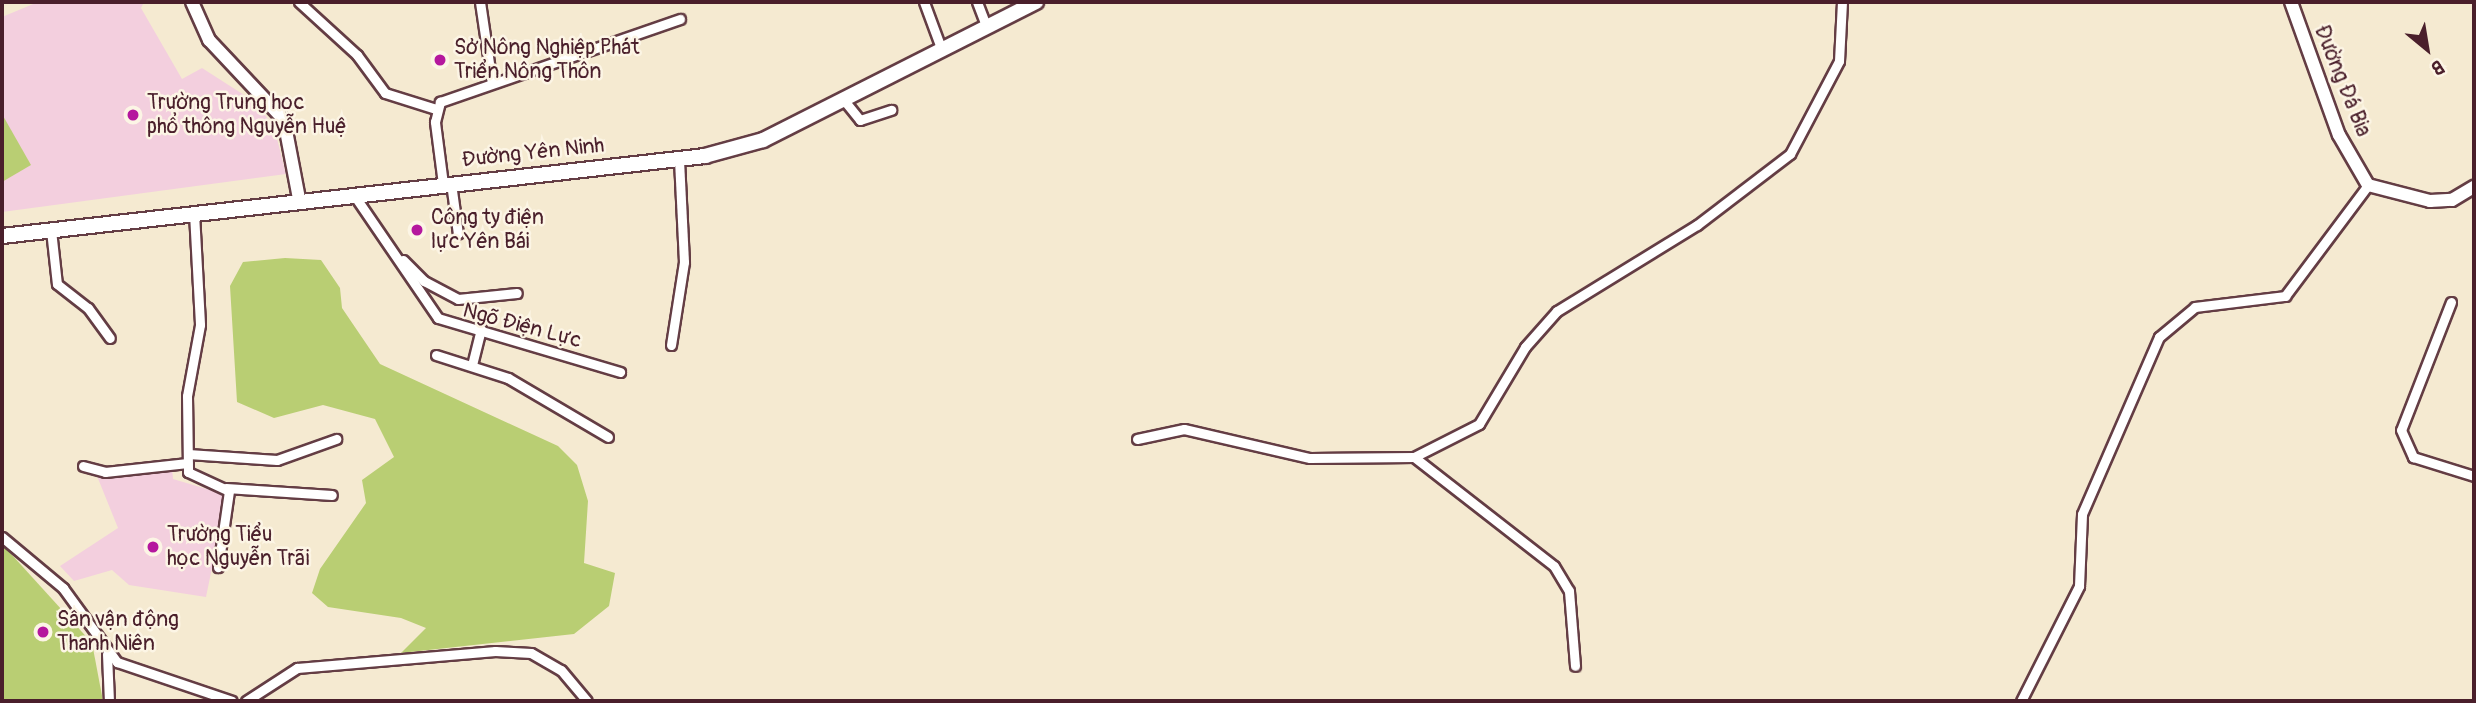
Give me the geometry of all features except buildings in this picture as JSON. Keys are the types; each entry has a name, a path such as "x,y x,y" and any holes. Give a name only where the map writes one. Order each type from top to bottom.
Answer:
{"main road":[{"name":"Đường Yên Ninh","path":"2,236 299,199 679,159 763,140 1036,2"}],"street":[{"path":"192,2 209,40 284,120 299,199"},
{"path":"299,2 357,55 385,93 436,109 492,83 680,19"},
{"path":"480,2 492,83"},
{"path":"924,2 941,48"},
{"path":"977,2 986,26"},
{"path":"1137,439 1184,429 1310,458 1414,457 1479,424 1525,347 1557,311 1697,225 1790,154 1839,61 1842,2"},
{"name":"Đường Đá Bia","path":"2291,2 2339,135 2368,185"},
{"path":"843,99 860,121 891,110"},
{"path":"436,109 457,234"},
{"path":"671,345 684,261 679,159"},
{"path":"2021,701 2079,586 2082,514 2152,348 2195,307 2278,301 2291,291 2368,185 2430,201 2452,200 2474,187"},
{"name":"Ngõ Điện Lực","path":"353,194 439,318 458,329 481,330 620,372"},
{"path":"194,213 201,324 187,396 188,458 192,478 226,488 332,495"},
{"path":"51,230 57,284 88,308 110,338"},
{"path":"387,245 424,281 458,299 517,293"},
{"path":"2451,302 2400,430 2413,457 2474,476"},
{"path":"472,365 481,330"},
{"path":"436,355 508,378 608,437"},
{"path":"83,466 105,472 188,458 277,460 336,439"},
{"path":"1414,457 1554,566 1569,591 1575,666"},
{"path":"218,567 231,500 226,488"},
{"path":"2,537 63,588 107,654 129,669 232,701"},
{"path":"246,701 297,668 495,651 531,653 561,670 587,701"},
{"path":"107,654 109,701"}],"shaded area":[{"name":"Trường Trung học phổ thông Nguyễn Huệ","path":"38,2 144,2 141,8 182,79 202,68 255,102 274,127 286,174 2,212 2,17"},
{"name":"Trường Tiểu học Nguyễn Trãi","path":"172,468 173,479 227,495 206,597 129,585 112,570 74,581 60,566 118,528 97,476"}],"green space":[{"path":"2,114 31,165 2,182"},
{"path":"285,258 321,260 340,288 342,308 380,364 558,446 577,465 588,501 584,563 615,573 609,606 574,634 401,653 426,628 401,618 328,607 312,593 320,569 366,503 362,480 394,457 375,419 323,405 274,418 237,402 230,286 243,262"},
{"name":"Sân vận động Thanh Niên","path":"2,544 92,643 103,701 2,701"}],"place":[{"name":"Sở Nông Nghiệp Phát Triển Nông Thôn","path":"440,60"},
{"name":"Trường Trung học phổ thông Nguyễn Huệ","path":"133,115"},
{"name":"Công ty điện lực Yên Bái","path":"417,230"},
{"name":"Trường Tiểu học Nguyễn Trãi","path":"153,547"},
{"name":"Sân vận động Thanh Niên","path":"43,632"}]}
